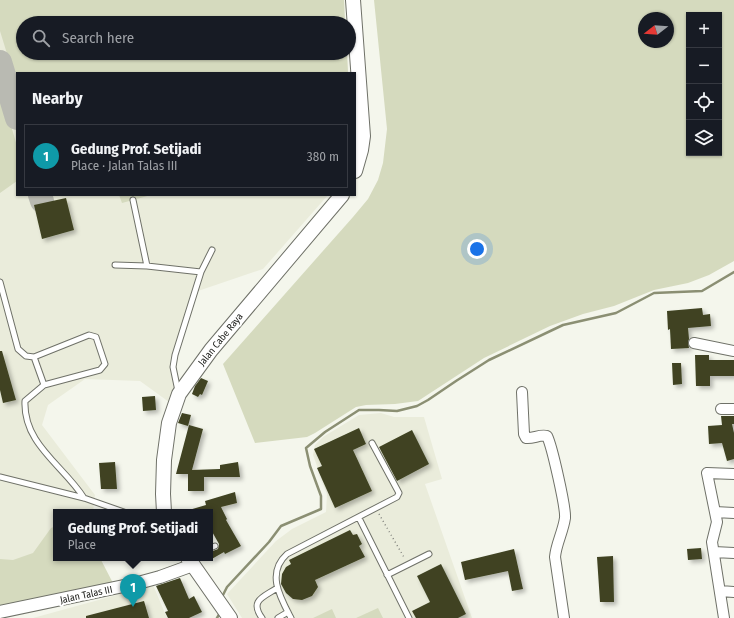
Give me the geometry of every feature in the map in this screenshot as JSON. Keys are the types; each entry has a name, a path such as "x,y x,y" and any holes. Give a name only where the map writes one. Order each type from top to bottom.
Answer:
{"main road":[{"path":"353,0 354,16"},
{"path":"356,41 363,136 356,168"},
{"name":"Jalan Cabe Raya","path":"164,509 165,453 169,423 179,394 211,350 341,196"},
{"path":"191,561 230,618"}],"street":[{"path":"694,343 734,351"},
{"path":"522,392 524,434 526,438 543,435 547,436 564,504 565,518 555,558 564,618"},
{"path":"721,409 734,408"},
{"path":"724,618 712,542 717,522 707,473 734,474"},
{"path":"715,512 734,513"},
{"path":"714,552 734,553"},
{"name":"Jalan Talas III","path":"0,612 138,583 160,577 188,561"},
{"path":"720,591 734,592"}],"lane":[{"path":"133,200 147,266"},
{"path":"179,394 173,367 174,354 201,272 212,250"},
{"path":"115,265 147,266 201,272"},
{"path":"0,282 18,349 26,356 34,357 89,335 96,337 105,364 103,368 44,385 25,401 26,415 29,426 37,442 47,456 77,488 84,498"},
{"path":"34,357 44,385"},
{"path":"291,618 278,588 275,577 276,568 280,560 286,554 377,509 397,497 399,493 372,443"},
{"path":"0,477 84,498 115,509"},
{"path":"359,518 409,618"},
{"path":"387,575 429,554"},
{"path":"262,618 257,609 256,604 258,600 278,588"},
{"path":"278,618 288,612"}],"path":[{"path":"377,509 408,564"}],"shaded area":[{"path":"0,0 344,0 345,16 16,16 16,60 347,60 348,72 16,72 16,196 327,196 263,269 198,291 176,359 179,387 169,402 140,381 85,379 48,405 42,425 95,495 93,509 53,509 53,561 94,561 0,610"},
{"path":"381,413 394,417 424,417 442,479 425,484 472,618 242,618 227,594 276,541 292,529 326,512 327,494 313,455 315,445 323,437 359,415"},
{"path":"153,585 167,618 33,618"}],"green space":[{"path":"0,0 344,0 345,16 16,16 16,60 347,60 348,72 16,72 16,83 0,31"},
{"path":"374,0 734,0 734,261 709,275 688,283 654,290 614,306 583,314 550,326 484,358 418,401 356,407 307,437 255,443 223,364 368,199 378,180 383,163 387,129"},
{"path":"0,88 16,143 16,182 0,193"},
{"path":"119,196 147,196 122,203"},
{"path":"53,527 53,561 102,561 115,587 0,610 0,559 13,560 33,553"},
{"path":"378,608 383,618 356,618"},
{"path":"332,609 336,618 313,618"}],"building":[{"path":"66,198 74,230 42,239 34,205"},
{"path":"702,308 703,315 710,314 711,326 688,328 689,348 671,349 667,311"},
{"path":"0,351 2,351 16,400 3,403 0,390"},
{"path":"695,355 709,355 709,360 734,360 734,376 710,376 710,386 696,386"},
{"path":"672,363 681,363 682,384 673,385"},
{"path":"201,378 208,381 202,395 200,394 198,397 192,394 195,386"},
{"path":"155,396 156,410 143,411 142,397"},
{"path":"182,413 191,415 188,426 178,423"},
{"path":"721,416 734,416 734,424 732,424 734,433 734,459 727,461 722,443 709,444 708,426 722,425"},
{"path":"189,425 203,429 192,470 220,469 220,465 238,462 240,477 204,477 204,491 188,491 188,474 176,474"},
{"path":"359,428 366,444 353,450 372,491 335,508 317,468 322,466 314,449"},
{"path":"412,430 429,464 397,481 379,447"},
{"path":"115,462 117,489 101,489 99,463"},
{"path":"235,492 237,503 221,507 227,519 226,520 241,546 225,554 224,552 213,558 213,551 218,549 219,544 213,533 213,509 192,509 206,505 205,501"},
{"path":"350,530 353,535 357,534 362,544 359,546 365,557 315,580 318,587 312,596 302,600 293,599 286,593 281,584 282,574 286,567 291,564 289,560"},
{"path":"701,548 702,559 688,560 687,549"},
{"path":"514,549 523,589 512,591 508,571 465,580 461,562"},
{"path":"613,556 614,602 600,602 597,557"},
{"path":"441,564 466,614 458,618 416,618 412,611 430,602 417,576"},
{"path":"180,578 189,599 194,596 202,612 189,618 168,618 165,612 168,611 156,586"},
{"path":"144,601 149,618 86,618 86,616"}],"waterway":[{"path":"222,597 227,587 269,542 281,526 321,509 321,496 310,466 306,448 325,432 359,410 397,411 417,406 489,360 563,325 616,313 654,293 702,291 734,272"},
{"path":"217,618 220,613"}],"taxiway":[{"path":"0,62 16,115"},
{"path":"40,196 42,201"}],"place":[{"name":"Gedung Prof. Setijadi","path":"133,607"}]}
